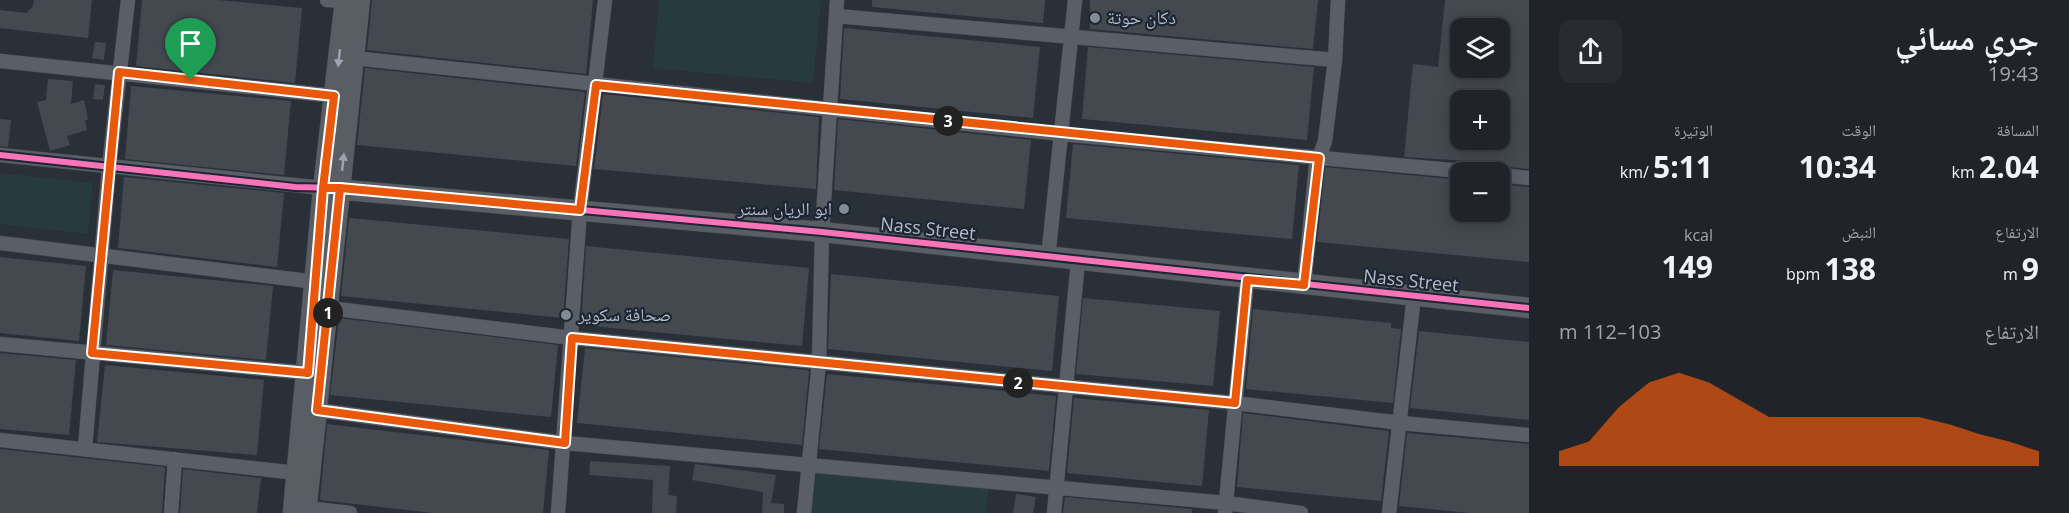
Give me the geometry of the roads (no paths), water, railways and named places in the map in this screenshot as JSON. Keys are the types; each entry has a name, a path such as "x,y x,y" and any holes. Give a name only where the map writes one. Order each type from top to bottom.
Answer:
{"street":[{"path":"84,448 109,167 128,0"},
{"path":"302,511 297,473 316,282 354,58 344,0"},
{"path":"302,511 329,308 334,96 344,0"},
{"path":"558,513 565,443 580,210 604,0"},
{"path":"804,513 819,362 822,232 837,0"},
{"path":"1048,258 1075,0"},
{"path":"1304,285 1319,158 1325,141 1335,60 1338,0"},
{"path":"836,16 1335,60"},
{"path":"354,58 596,85 829,107 1061,134 1450,170"},
{"path":"0,61 334,96"},
{"path":"0,155 332,188"},
{"path":"1510,176 1529,178"},
{"name":"Nass Street","path":"332,188 822,232 1247,280 1529,308"},
{"path":"0,243 316,282"},
{"path":"1054,513 1078,261"},
{"path":"1226,508 1247,280"},
{"path":"1389,513 1414,296"},
{"path":"329,308 572,338 1235,403 1401,423 1529,435"},
{"path":"0,344 308,373"},
{"path":"317,410 565,443 1055,489 1226,508 1301,513"},
{"path":"0,440 297,473"},
{"path":"171,513 175,459"},
{"path":"302,511 350,513"}],"place":[{"name":"دكان حوتة","path":"1095,18"},
{"name":"ابو الريان سنتر","path":"844,209"},
{"name":"صحافة سكوير","path":"566,315"}]}
